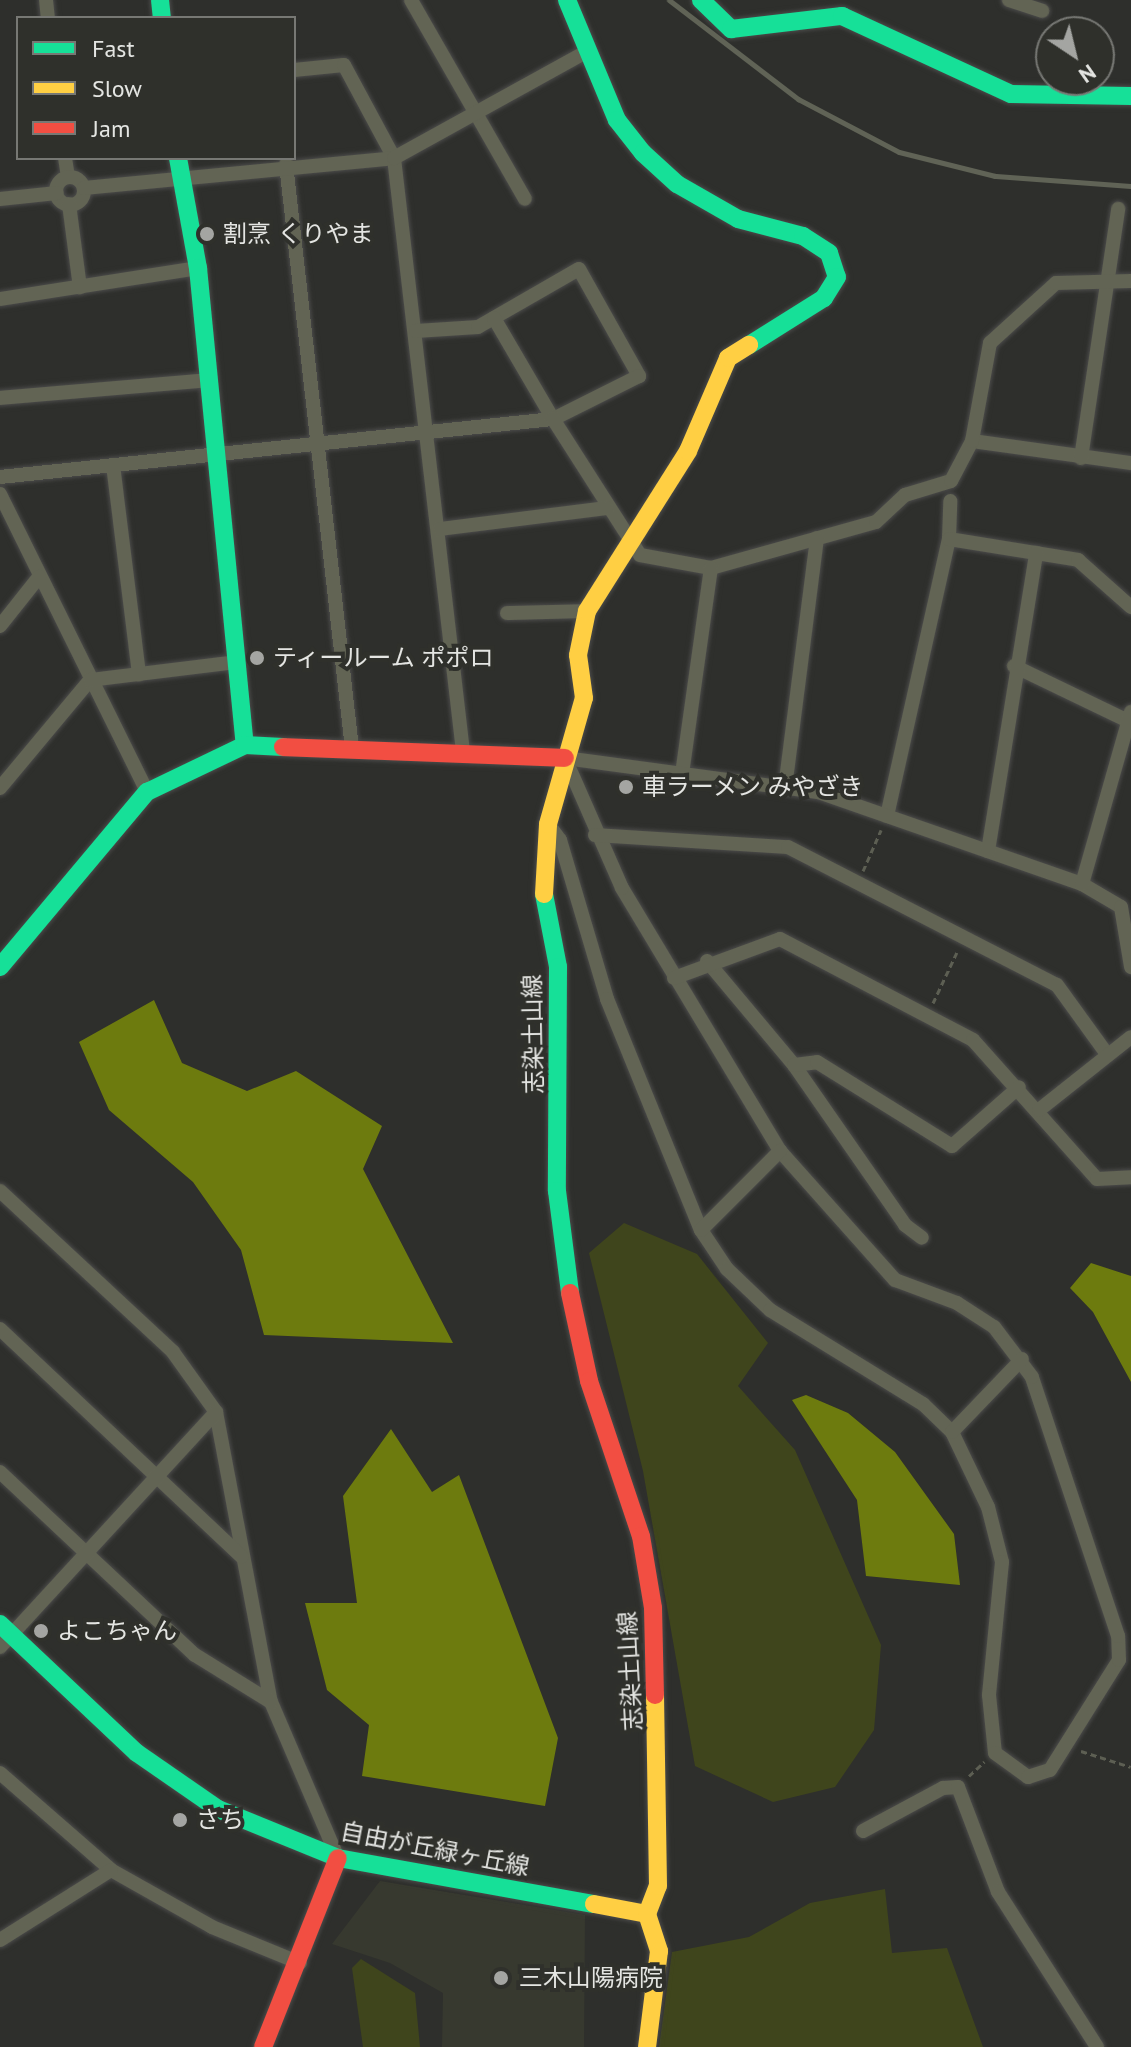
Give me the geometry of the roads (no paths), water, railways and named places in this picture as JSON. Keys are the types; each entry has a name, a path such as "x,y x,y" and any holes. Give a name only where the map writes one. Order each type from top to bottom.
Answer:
{"main road":[{"name":"志染土山線","path":"567,0 617,120 677,184 738,219 803,236 829,253 837,277 824,298 728,358 688,451 625,541 587,611 578,655 584,698 548,824 543,911 558,967 557,1191 565,1272 589,1381 641,1536 653,1608 658,1886 647,1914"},
{"path":"701,0 731,29 842,16 1011,94 1131,96"},
{"path":"179,167 198,268 245,745"},
{"path":"0,967 147,792 245,745 565,758"},
{"name":"自由が丘緑ヶ丘線","path":"4,1635 137,1753 218,1809 338,1858 647,1914"},
{"path":"263,2047 300,1963 338,1858"},
{"path":"647,1914 659,1951 647,2047"}],"street":[{"path":"411,0 525,199"},
{"path":"1009,0 1042,11"},
{"path":"69,204 84,188 179,167 394,158 474,111 588,51"},
{"path":"296,70 344,65 394,158 429,432 463,752"},
{"path":"57,193 68,177 65,160"},
{"path":"286,164 323,443 352,749"},
{"path":"68,177 84,188"},
{"path":"0,199 57,193 69,204 80,287"},
{"path":"1081,458 1118,209"},
{"path":"0,299 198,268"},
{"path":"0,477 553,419 639,376 579,269 478,327 416,331"},
{"path":"494,318 625,541 640,555 711,568 876,522 905,495 951,481 972,441 990,343 1056,283 1131,281"},
{"path":"0,398 209,380"},
{"path":"972,441 1131,463"},
{"path":"113,465 139,674"},
{"path":"0,494 147,792"},
{"path":"887,816 949,539 950,501"},
{"path":"440,529 606,508"},
{"path":"785,788 817,538"},
{"path":"949,539 1078,560 1131,607"},
{"path":"988,851 1014,666 1036,553"},
{"path":"682,774 711,568"},
{"path":"0,626 39,577"},
{"path":"507,613 587,611"},
{"path":"0,788 90,680 237,662"},
{"path":"1014,666 1128,716 1082,884"},
{"path":"548,824 607,999 701,1230 727,1269 770,1310 923,1404 952,1432 988,1507 1002,1562 989,1695 995,1753 1028,1777 1050,1770 1068,1747 1119,1660 1118,1636 1022,1359 957,1303 895,1280 780,1151 674,978 595,835 565,758 785,788 887,816 1082,884 1121,907 1131,967"},
{"path":"595,835 788,847 965,934 1057,985 1107,1054"},
{"path":"674,978 707,961 780,939 973,1040 1019,1087 1097,1179 1131,1177"},
{"path":"707,961 794,1065 868,1176 922,1238"},
{"path":"1039,1110 1131,1037"},
{"path":"794,1065 817,1062 952,1146 1019,1087"},
{"path":"701,1230 780,1151"},
{"path":"0,1191 173,1352 216,1412 271,1702 338,1858"},
{"path":"0,1329 242,1557"},
{"path":"952,1432 1022,1359"},
{"path":"4,1635 87,1553 216,1412"},
{"path":"0,1472 195,1655 271,1702"},
{"path":"4,1784 111,1870 212,1927 300,1963"},
{"path":"863,1831 958,1787 998,1892 1097,2047"},
{"path":"0,1940 111,1870"}],"railway":[{"path":"669,0 798,99 899,152 995,176 1131,186"}],"place":[{"name":"割烹 くりやま","path":"207,234"},
{"name":"ティールーム ポポロ","path":"257,658"},
{"name":"車ラーメン みやざき","path":"626,787"},
{"name":"よこちゃん","path":"41,1631"},
{"name":"さち","path":"180,1820"},
{"name":"三木山陽病院","path":"501,1978"}]}
